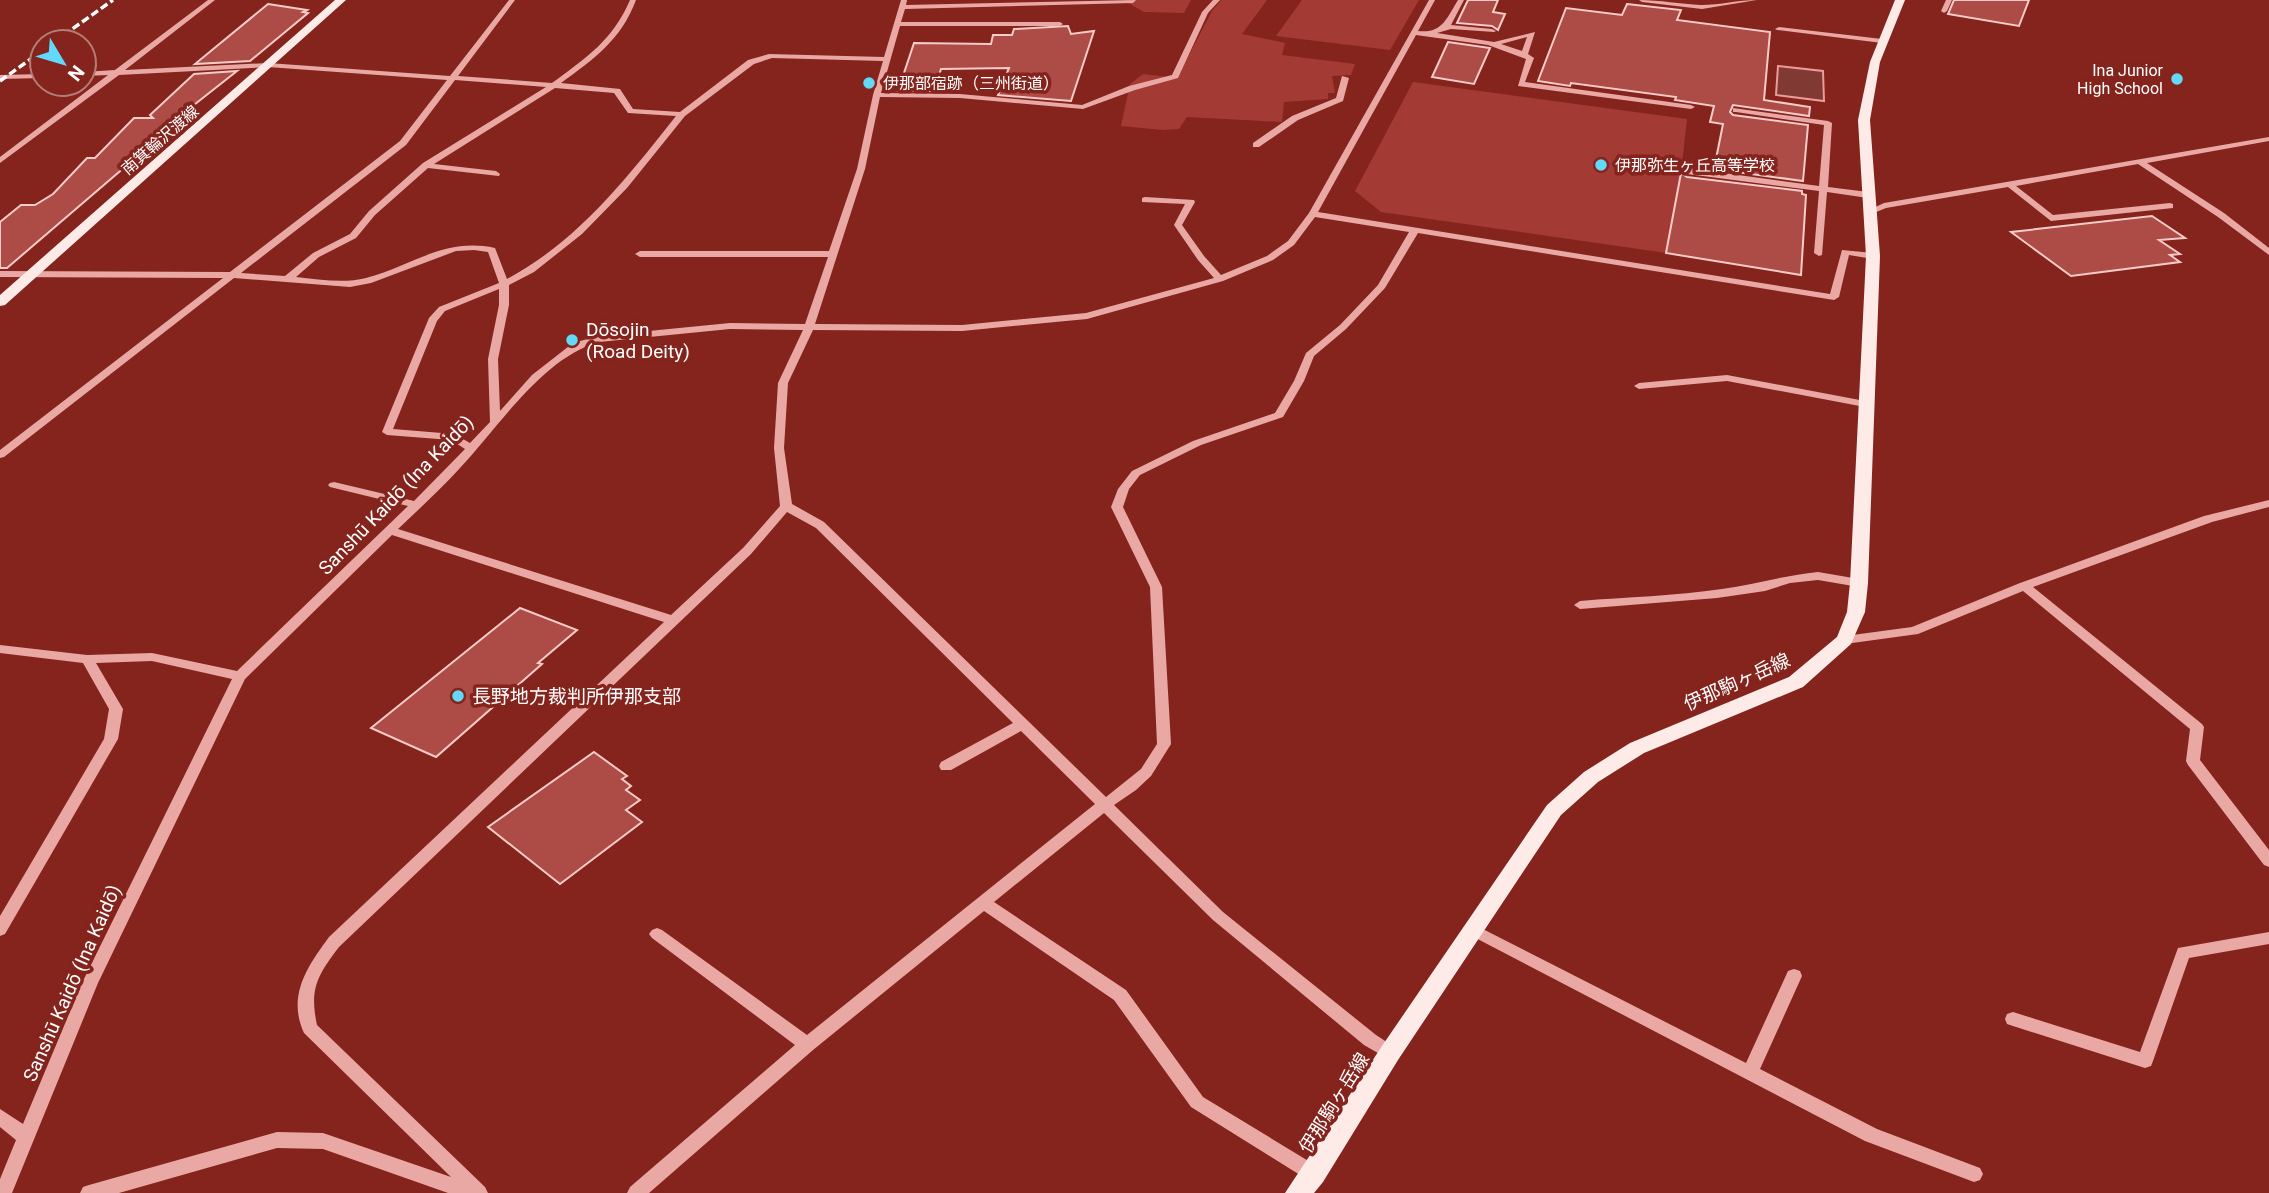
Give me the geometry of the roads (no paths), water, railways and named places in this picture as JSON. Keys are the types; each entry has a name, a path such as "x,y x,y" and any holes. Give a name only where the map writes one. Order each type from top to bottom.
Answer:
{"main road":[{"name":"南箕輪沢渡線","path":"0,302 341,0"},
{"path":"1845,640 1856,612 1859,583 1873,256 1864,120 1869,86 1882,41 1900,0"},
{"name":"伊那駒ヶ岳線","path":"1298,1193 1314,1174 1390,1053 1554,810 1591,776 1637,748 1796,682 1845,640"}],"street":[{"path":"0,161 212,0"},
{"path":"0,455 403,144 512,0"},
{"path":"289,278 316,255 353,236 372,213 426,166 554,85 597,53 625,20 634,0"},
{"path":"877,95 960,96 1083,107 1132,88 1175,76 1205,12 1217,0"},
{"path":"809,327 961,328 1076,317 1132,305 1220,279 1270,258 1291,243 1313,214 1432,0"},
{"path":"1446,27 1461,0"},
{"path":"1642,0 1702,7 1753,0"},
{"path":"1944,11 1949,0"},
{"path":"479,1193 310,1028 303,1004 308,977 334,942 747,551 786,506 779,448 783,383 809,327 861,169 877,95 903,3 1133,1"},
{"path":"897,24 1060,24"},
{"path":"1430,35 1446,27 1492,31"},
{"path":"1779,29 1882,41"},
{"path":"1414,33 1493,43 1524,55 1530,58 1521,84 1691,107"},
{"path":"1493,43 1532,34 1524,55"},
{"path":"470,447 454,437 387,432 432,320 442,309 529,273 578,234 652,152 682,114 751,62 772,56 887,59"},
{"path":"98,74 268,65 617,91 631,111 682,114"},
{"path":"0,77 28,76"},
{"path":"1256,145 1295,118 1340,99 1345,78"},
{"path":"1736,110 1828,123 1819,253"},
{"path":"1687,171 1823,189 1884,206 2269,139"},
{"path":"2139,162 2221,215 2269,252"},
{"path":"426,166 496,174"},
{"path":"2009,184 2051,218 2170,206"},
{"path":"1145,200 1191,202 1178,225 1201,258 1220,279"},
{"path":"1313,214 1835,297 1845,253 1873,256"},
{"path":"636,1193 807,1045 1104,805 1141,781 1156,763 1164,744 1156,587 1117,507 1124,489 1136,473 1163,458 1197,443 1279,415 1300,381 1310,355 1343,327 1382,286 1415,230"},
{"path":"0,274 231,275 350,284 366,283 408,264 475,245 492,250 505,285 505,305 493,359 495,421"},
{"path":"640,254 833,254"},
{"name":"Sanshū Kaidō (Ina Kaidō)","path":"3,1193 90,983 240,677 392,531 456,466 470,447 536,377 577,345 598,338 730,326 809,327"},
{"path":"1639,386 1727,378 1865,404"},
{"path":"334,485 417,505"},
{"path":"1845,640 1914,631 2024,586 2208,519 2269,503"},
{"path":"786,506 820,525 1218,916 1370,1040 1390,1053"},
{"path":"392,531 672,620"},
{"path":"1580,605 1717,594 1765,587 1789,579 1818,576 1859,583"},
{"path":"2024,586 2197,727 2193,761 2269,861"},
{"path":"0,649 87,659 152,657 240,677"},
{"path":"0,930 111,739 116,709 87,659"},
{"path":"946,766 1022,724"},
{"path":"984,903 1120,995 1197,1102 1314,1174"},
{"path":"1473,930 1871,1135 1974,1174"},
{"path":"657,934 807,1045"},
{"path":"2013,1019 2145,1061 2183,953 2269,938"},
{"path":"1750,1073 1794,976"},
{"path":"0,1117 25,1136"},
{"path":"89,1193 277,1140 323,1141 472,1193"}],"railway":[{"path":"74,28 113,0"},
{"path":"0,81 28,61"}],"place":[{"name":"Ina Junior High School","path":"2177,79"},
{"name":"伊那部宿跡（三州街道）","path":"869,83"},
{"name":"伊那弥生ヶ丘高等学校","path":"1601,165"},
{"name":"Dōsojin (Road Deity)","path":"572,340"},
{"name":"長野地方裁判所伊那支部","path":"458,696"}]}
